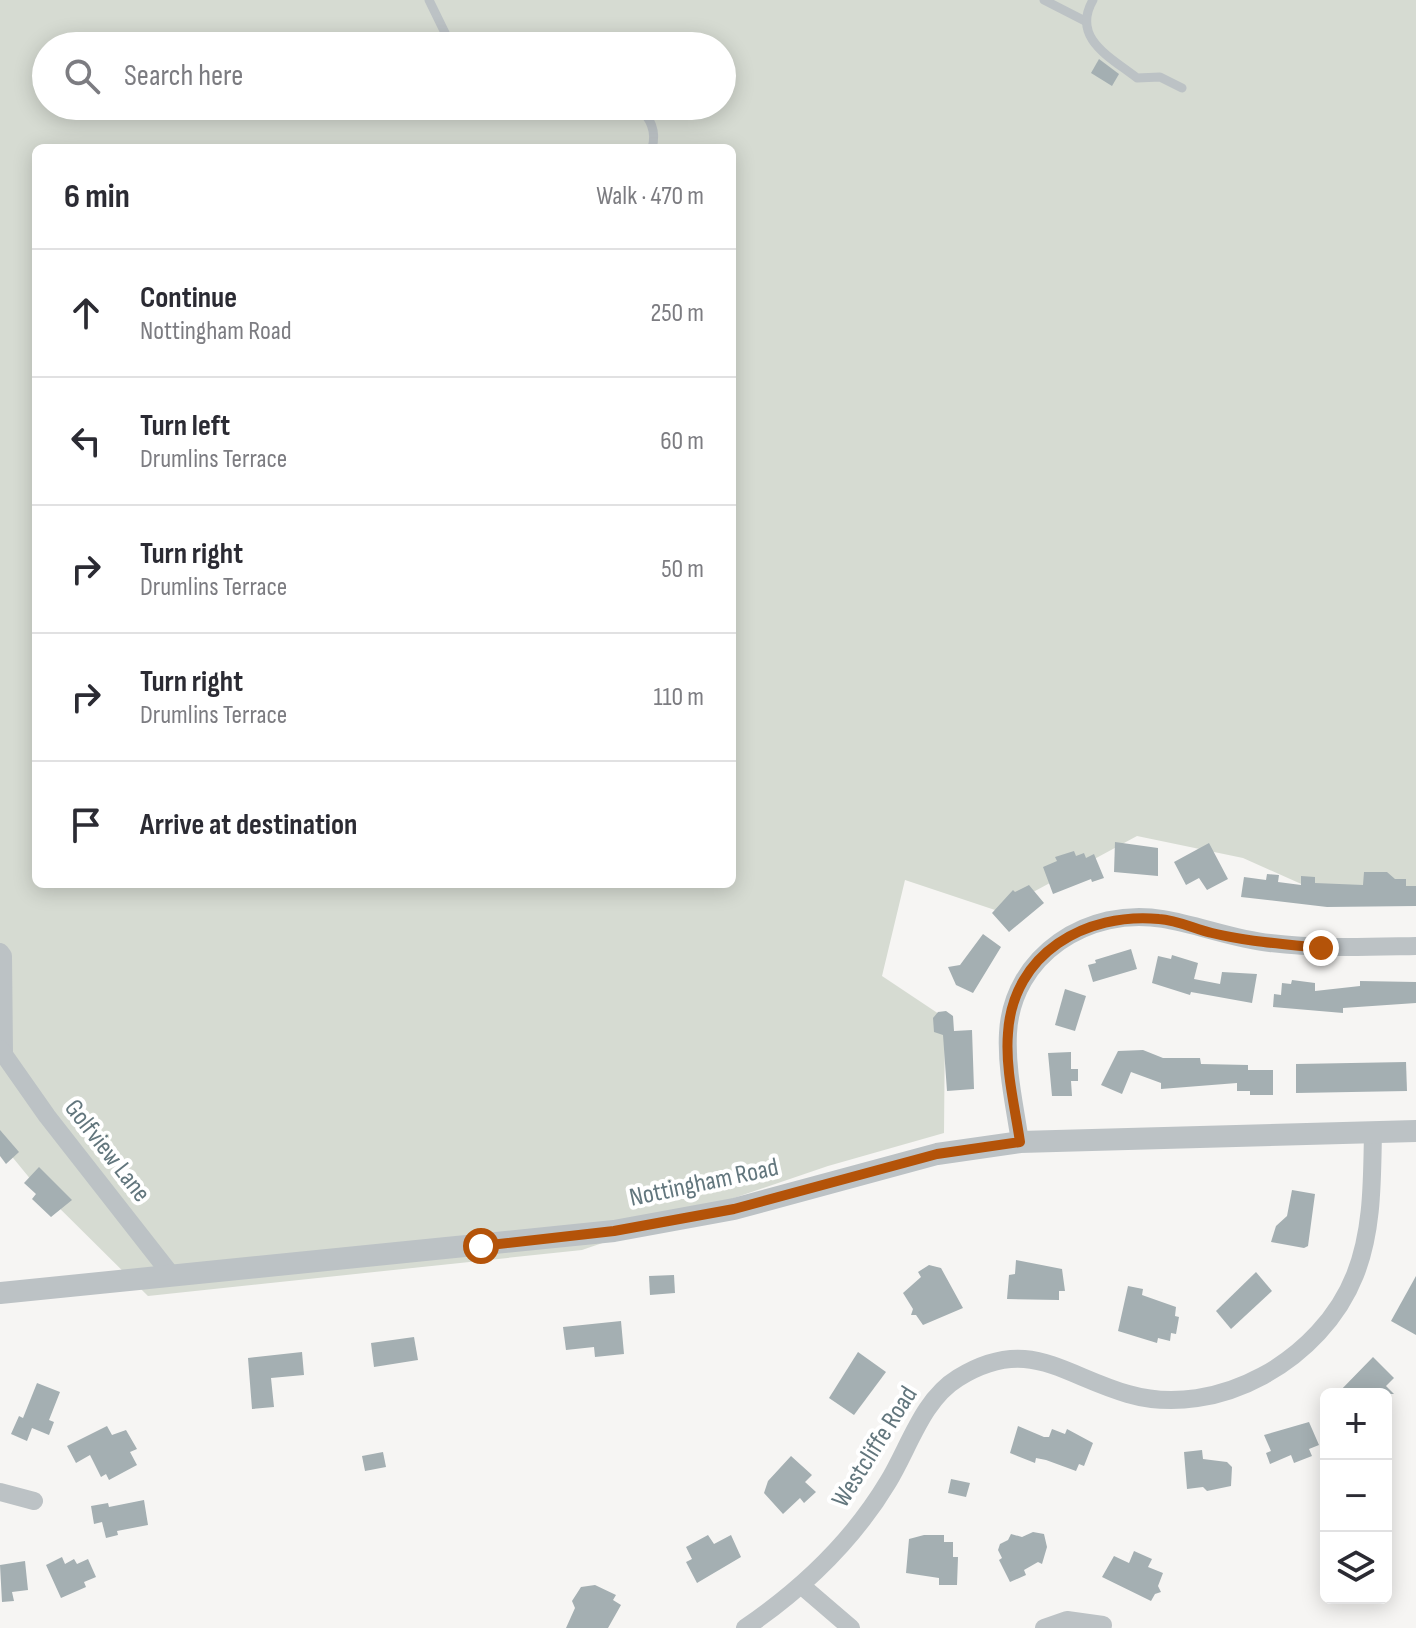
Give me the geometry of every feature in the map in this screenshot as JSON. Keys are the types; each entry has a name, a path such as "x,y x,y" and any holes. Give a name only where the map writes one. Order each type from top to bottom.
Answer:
{"street":[{"path":"1020,1142 1007,1034 1011,1006 1038,960 1063,937 1093,923 1127,917 1163,919 1213,933 1269,943 1321,948 1416,946"},
{"name":"Golfview Lane","path":"0,952 3,956 2,1051 47,1116 173,1277"},
{"name":"Westcliffe Road","path":"745,1628 802,1586 862,1521 940,1392 985,1363 1024,1357 1045,1361 1128,1394 1163,1401 1222,1393 1279,1366 1314,1337 1341,1303 1355,1275 1366,1237 1373,1131"},
{"name":"Nottingham Road","path":"0,1293 614,1231 734,1209 937,1154 1020,1142 1416,1131"},
{"path":"0,1492 34,1501"},
{"path":"802,1586 851,1628"},
{"path":"1044,1628 1067,1620 1103,1625"}],"lane":[{"path":"429,0 445,32"},
{"path":"1044,0 1085,21"},
{"path":"1093,0 1085,21 1085,31 1097,47 1137,78 1160,77 1182,88"},
{"path":"650,120 654,132 652,144"}],"shaded area":[{"path":"0,0 1416,0 1416,896 1317,891 1243,858 1137,836 998,911 905,880 882,976 945,1018 944,1133 828,1166 582,1250 148,1296 32,1181 0,1142"}],"building":[{"path":"1099,59 1119,74 1112,86 1091,73"},
{"path":"1115,842 1158,848 1158,876 1114,872"},
{"path":"1209,843 1228,879 1207,890 1199,878 1186,885 1174,862"},
{"path":"1074,851 1076,856 1084,853 1086,858 1094,854 1104,878 1092,882 1091,879 1053,894 1043,867 1057,861 1055,857"},
{"path":"1364,872 1387,872 1395,879 1406,879 1406,886 1416,886 1416,906 1327,907 1241,897 1244,877 1266,880 1267,874 1279,875 1278,882 1301,885 1301,876 1315,877 1315,883 1363,885"},
{"path":"1029,885 1044,903 1009,932 992,913 1013,890 1015,892"},
{"path":"983,934 1001,947 973,993 956,985 948,967 960,965"},
{"path":"1131,949 1137,969 1093,982 1088,965"},
{"path":"1172,955 1198,963 1194,979 1220,984 1222,972 1257,974 1252,1003 1191,992 1190,995 1152,983 1158,956 1171,959"},
{"path":"1292,980 1315,983 1315,991 1360,986 1360,981 1416,982 1416,1003 1343,1008 1343,1013 1273,1007 1274,994 1281,995 1282,983 1291,984"},
{"path":"1065,989 1086,996 1075,1031 1055,1025"},
{"path":"946,1011 953,1016 954,1031 972,1030 974,1089 947,1091 943,1035 934,1032 933,1018 938,1012"},
{"path":"1143,1050 1163,1058 1200,1058 1201,1064 1248,1065 1248,1070 1273,1070 1273,1095 1250,1095 1250,1091 1237,1091 1237,1083 1161,1089 1161,1083 1131,1072 1122,1094 1101,1085 1118,1051"},
{"path":"1071,1052 1071,1069 1078,1069 1078,1081 1071,1081 1072,1096 1052,1096 1048,1053"},
{"path":"1406,1062 1407,1091 1296,1093 1296,1064"},
{"path":"0,1130 19,1152 6,1164 0,1156"},
{"path":"39,1167 72,1200 51,1217 32,1199 36,1194 24,1183"},
{"path":"1292,1190 1315,1194 1308,1246 1304,1248 1271,1242 1276,1226 1287,1216"},
{"path":"1016,1260 1062,1269 1065,1291 1059,1291 1059,1300 1007,1299 1009,1275 1015,1274"},
{"path":"929,1265 941,1268 963,1308 923,1325 916,1315 911,1315 913,1309 903,1293 921,1277 918,1272"},
{"path":"1256,1272 1272,1291 1231,1329 1216,1311"},
{"path":"674,1275 675,1293 650,1295 649,1276"},
{"path":"1416,1276 1416,1335 1391,1321"},
{"path":"1128,1286 1143,1289 1142,1295 1176,1307 1175,1316 1179,1317 1176,1334 1171,1333 1170,1341 1158,1338 1157,1343 1118,1331"},
{"path":"621,1321 624,1354 595,1357 594,1347 566,1350 563,1327"},
{"path":"414,1337 418,1360 374,1367 371,1343"},
{"path":"302,1352 304,1375 271,1378 274,1407 252,1409 248,1358"},
{"path":"858,1352 886,1372 854,1415 829,1398"},
{"path":"1373,1357 1394,1378 1386,1386 1388,1388 1343,1388"},
{"path":"37,1383 60,1392 49,1420 54,1422 49,1435 32,1428 27,1441 11,1434 19,1416 23,1418"},
{"path":"1309,1422 1319,1445 1309,1449 1312,1456 1294,1463 1291,1455 1270,1464 1266,1453 1271,1451 1264,1435"},
{"path":"107,1426 112,1435 126,1430 137,1449 130,1452 137,1465 109,1480 106,1474 101,1477 90,1455 76,1463 67,1446"},
{"path":"1018,1426 1044,1437 1049,1437 1052,1429 1065,1434 1067,1429 1093,1443 1084,1466 1079,1464 1076,1471 1036,1458 1035,1463 1010,1453"},
{"path":"1202,1450 1203,1459 1227,1462 1232,1467 1231,1486 1207,1491 1203,1487 1187,1489 1184,1452"},
{"path":"383,1452 386,1467 365,1471 362,1456"},
{"path":"791,1456 812,1475 805,1482 816,1492 804,1503 800,1498 783,1514 764,1493 768,1481"},
{"path":"951,1479 970,1483 966,1497 948,1493"},
{"path":"144,1500 148,1525 117,1531 118,1535 106,1538 102,1522 94,1524 91,1506 108,1503 109,1507"},
{"path":"1033,1532 1044,1534 1047,1547 1042,1564 1038,1562 1024,1570 1026,1575 1010,1582 999,1560 1002,1558 998,1550 1000,1544 1008,1540 1011,1534 1022,1537"},
{"path":"708,1535 714,1544 731,1535 741,1557 697,1583 686,1562 692,1559 686,1547"},
{"path":"944,1535 944,1542 953,1542 953,1557 958,1557 957,1585 939,1585 939,1578 906,1573 909,1539"},
{"path":"1134,1551 1152,1559 1148,1567 1163,1573 1158,1586 1161,1592 1155,1594 1151,1601 1102,1577 1114,1556 1129,1563"},
{"path":"62,1557 65,1564 74,1559 77,1564 88,1559 96,1577 84,1582 86,1587 61,1598 46,1565"},
{"path":"25,1561 28,1590 12,1592 14,1601 2,1602 0,1565"},
{"path":"595,1585 616,1595 613,1600 621,1605 608,1628 566,1628 575,1608 572,1601 581,1587"}],"route":[{"path":"481,1246 614,1231 734,1209 937,1154 1020,1142 1007,1034 1011,1006 1024,980 1046,950 1063,937 1093,923 1127,917 1163,919 1213,933 1321,948"}]}
